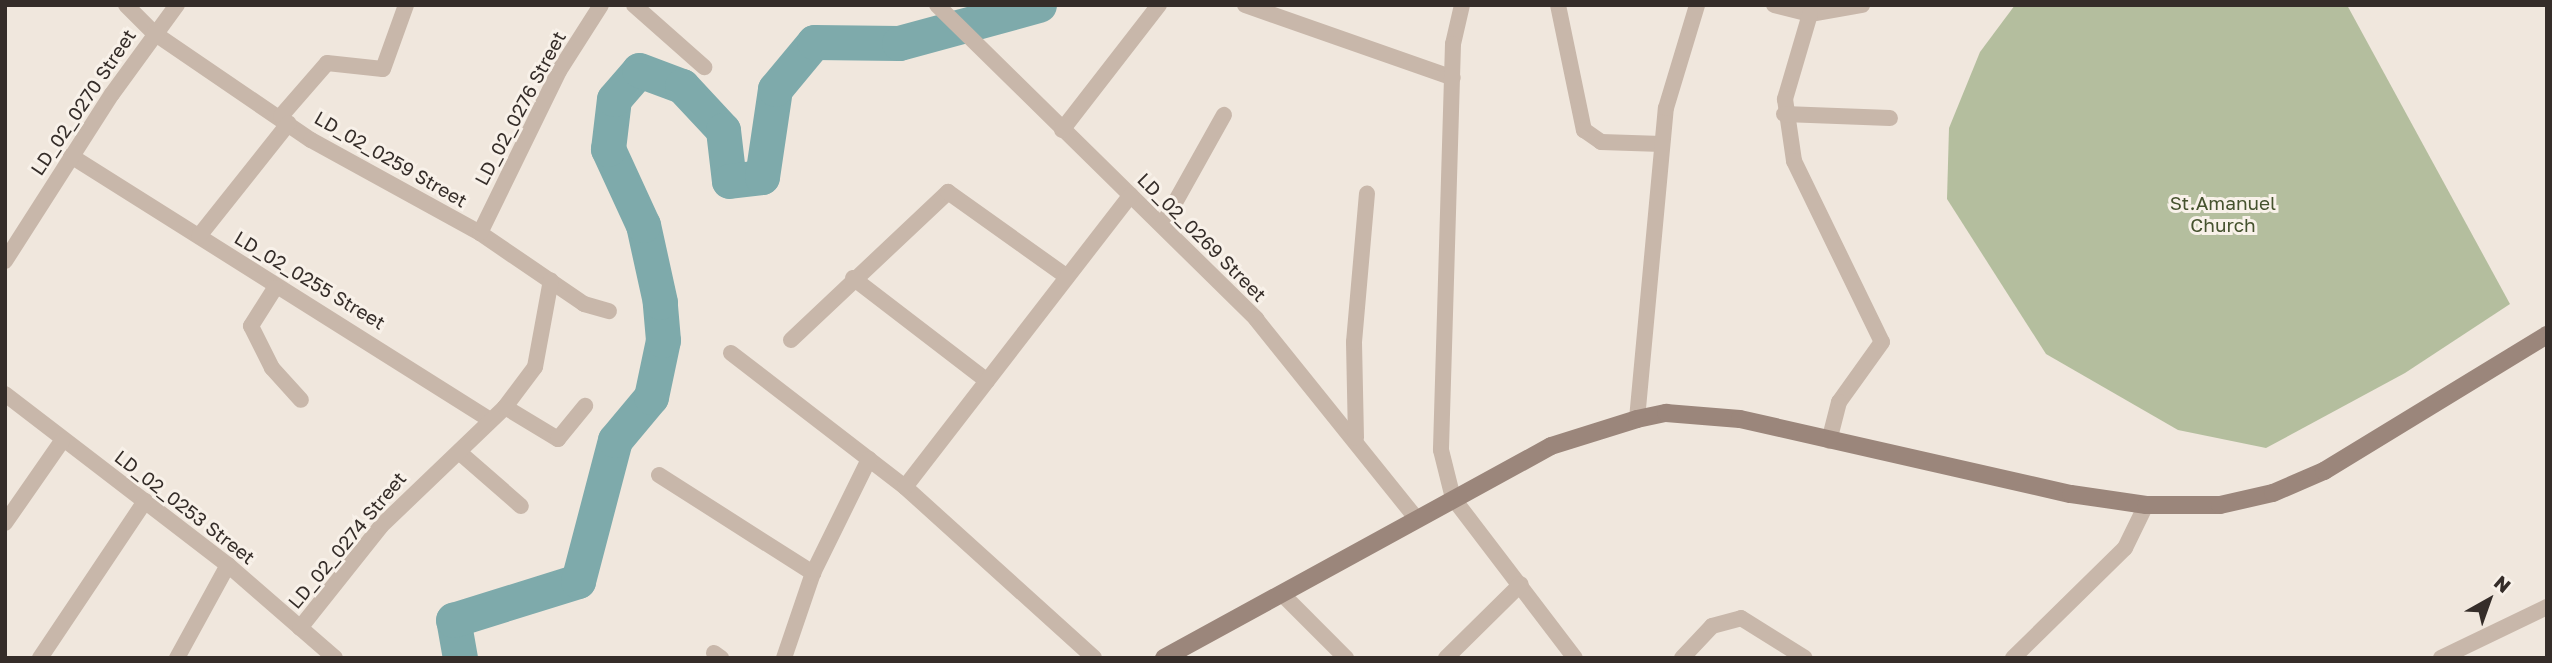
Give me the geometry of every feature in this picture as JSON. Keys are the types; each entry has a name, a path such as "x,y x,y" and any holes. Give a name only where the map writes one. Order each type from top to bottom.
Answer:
{"main road":[{"path":"1164,658 1551,446 1637,419 1665,413 1740,419 1829,442 2147,505 2220,505 2273,493 2323,471 2547,335"}],"street":[{"name":"LD_02_0259 Street","path":"126,5 154,33 285,119 480,233 584,304 609,311"},
{"name":"LD_02_0270 Street","path":"5,261 71,156 154,33 177,5"},
{"path":"200,236 327,63 383,69 406,5"},
{"name":"LD_02_0276 Street","path":"480,233 559,71 601,5"},
{"path":"634,5 704,68"},
{"name":"LD_02_0269 Street","path":"937,5 1062,130 1163,224 1256,319 1356,438 1416,518"},
{"path":"1062,130 1160,5"},
{"path":"1245,5 1453,78"},
{"path":"1462,5 1453,78 1441,450 1453,498 1575,658"},
{"path":"1558,5 1584,130 1601,142 1662,144"},
{"path":"1637,419 1662,144 1679,49 1697,5"},
{"path":"1774,5 1810,14 1862,5"},
{"path":"1810,14 1784,114 1812,205 1882,342 1839,402 1829,442"},
{"path":"1784,114 1890,118"},
{"path":"1163,224 1224,115"},
{"name":"LD_02_0255 Street","path":"71,156 200,236 275,288 406,362 490,420"},
{"path":"792,340 853,278 948,192 1067,277"},
{"path":"1356,438 1354,342 1367,194"},
{"path":"905,487 1131,195"},
{"path":"853,278 987,381"},
{"name":"LD_02_0274 Street","path":"300,628 381,526 505,407 535,367 551,280"},
{"path":"275,288 251,326 272,368 301,400"},
{"path":"732,353 905,487 1094,658"},
{"name":"LD_02_0253 Street","path":"5,394 62,441 228,565 335,658"},
{"path":"505,407 558,439 585,406"},
{"path":"5,523 62,441"},
{"path":"458,452 521,506"},
{"path":"784,658 813,573 869,459"},
{"path":"659,475 813,573"},
{"path":"40,658 145,501"},
{"path":"2013,658 2125,548 2147,505"},
{"path":"177,658 228,565"},
{"path":"1446,658 1521,584"},
{"path":"1282,594 1346,658"},
{"path":"2441,658 2547,607"},
{"path":"1682,658 1712,626 1741,618 1805,658"}],"green space":[{"name":"St.Amanuel Church","path":"2015,5 2347,5 2510,304 2405,373 2266,448 2178,430 2046,354 1947,199 1949,128 1980,52"}],"waterway":[{"path":"460,658 453,620 578,581 615,440 651,397 663,340 660,302 643,225 608,149 614,99 639,70 682,86 723,130 729,181 762,177 775,89 814,42 899,43 1039,5"}]}
